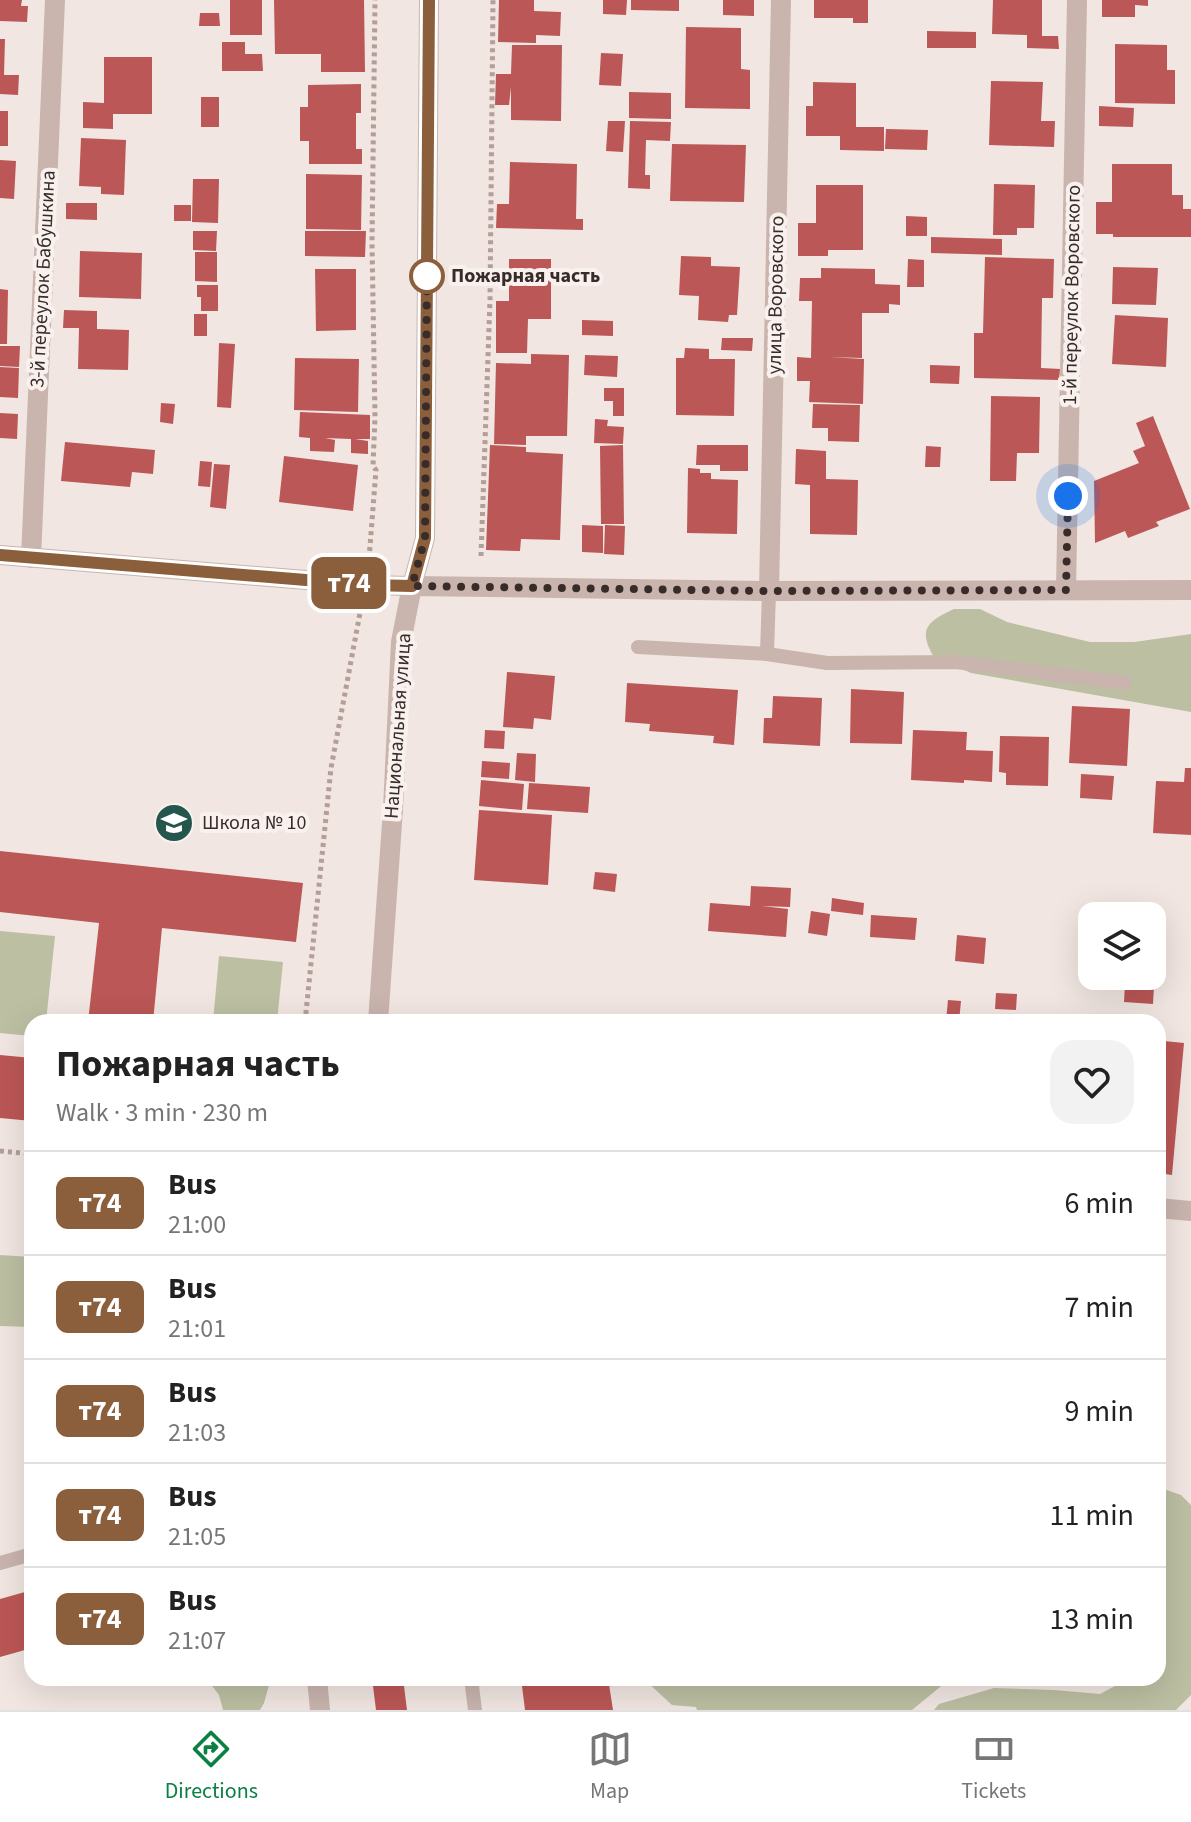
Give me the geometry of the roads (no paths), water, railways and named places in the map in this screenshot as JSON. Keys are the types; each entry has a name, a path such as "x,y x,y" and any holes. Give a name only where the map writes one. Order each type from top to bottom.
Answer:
{"street":[{"name":"3-й переулок Бабушкина","path":"31,558 55,0"},
{"name":"Национальная улица","path":"379,1014 401,642 425,538 429,0"},
{"name":"улица Воровского","path":"769,591 781,0"},
{"name":"1-й переулок Воровского","path":"1066,590 1077,0"},
{"path":"0,555 367,585 769,591 1191,590"},
{"path":"1166,1209 1191,1211"},
{"path":"318,1686 320,1710"}],"lane":[{"path":"767,654 769,591"},
{"path":"638,647 767,654 827,663 956,662 1125,683"},
{"path":"0,1563 24,1556"},
{"path":"472,1686 475,1710"}],"place":[{"name":"Пожарная часть","path":"427,276"},
{"name":"Школа № 10","path":"174,823"}]}
